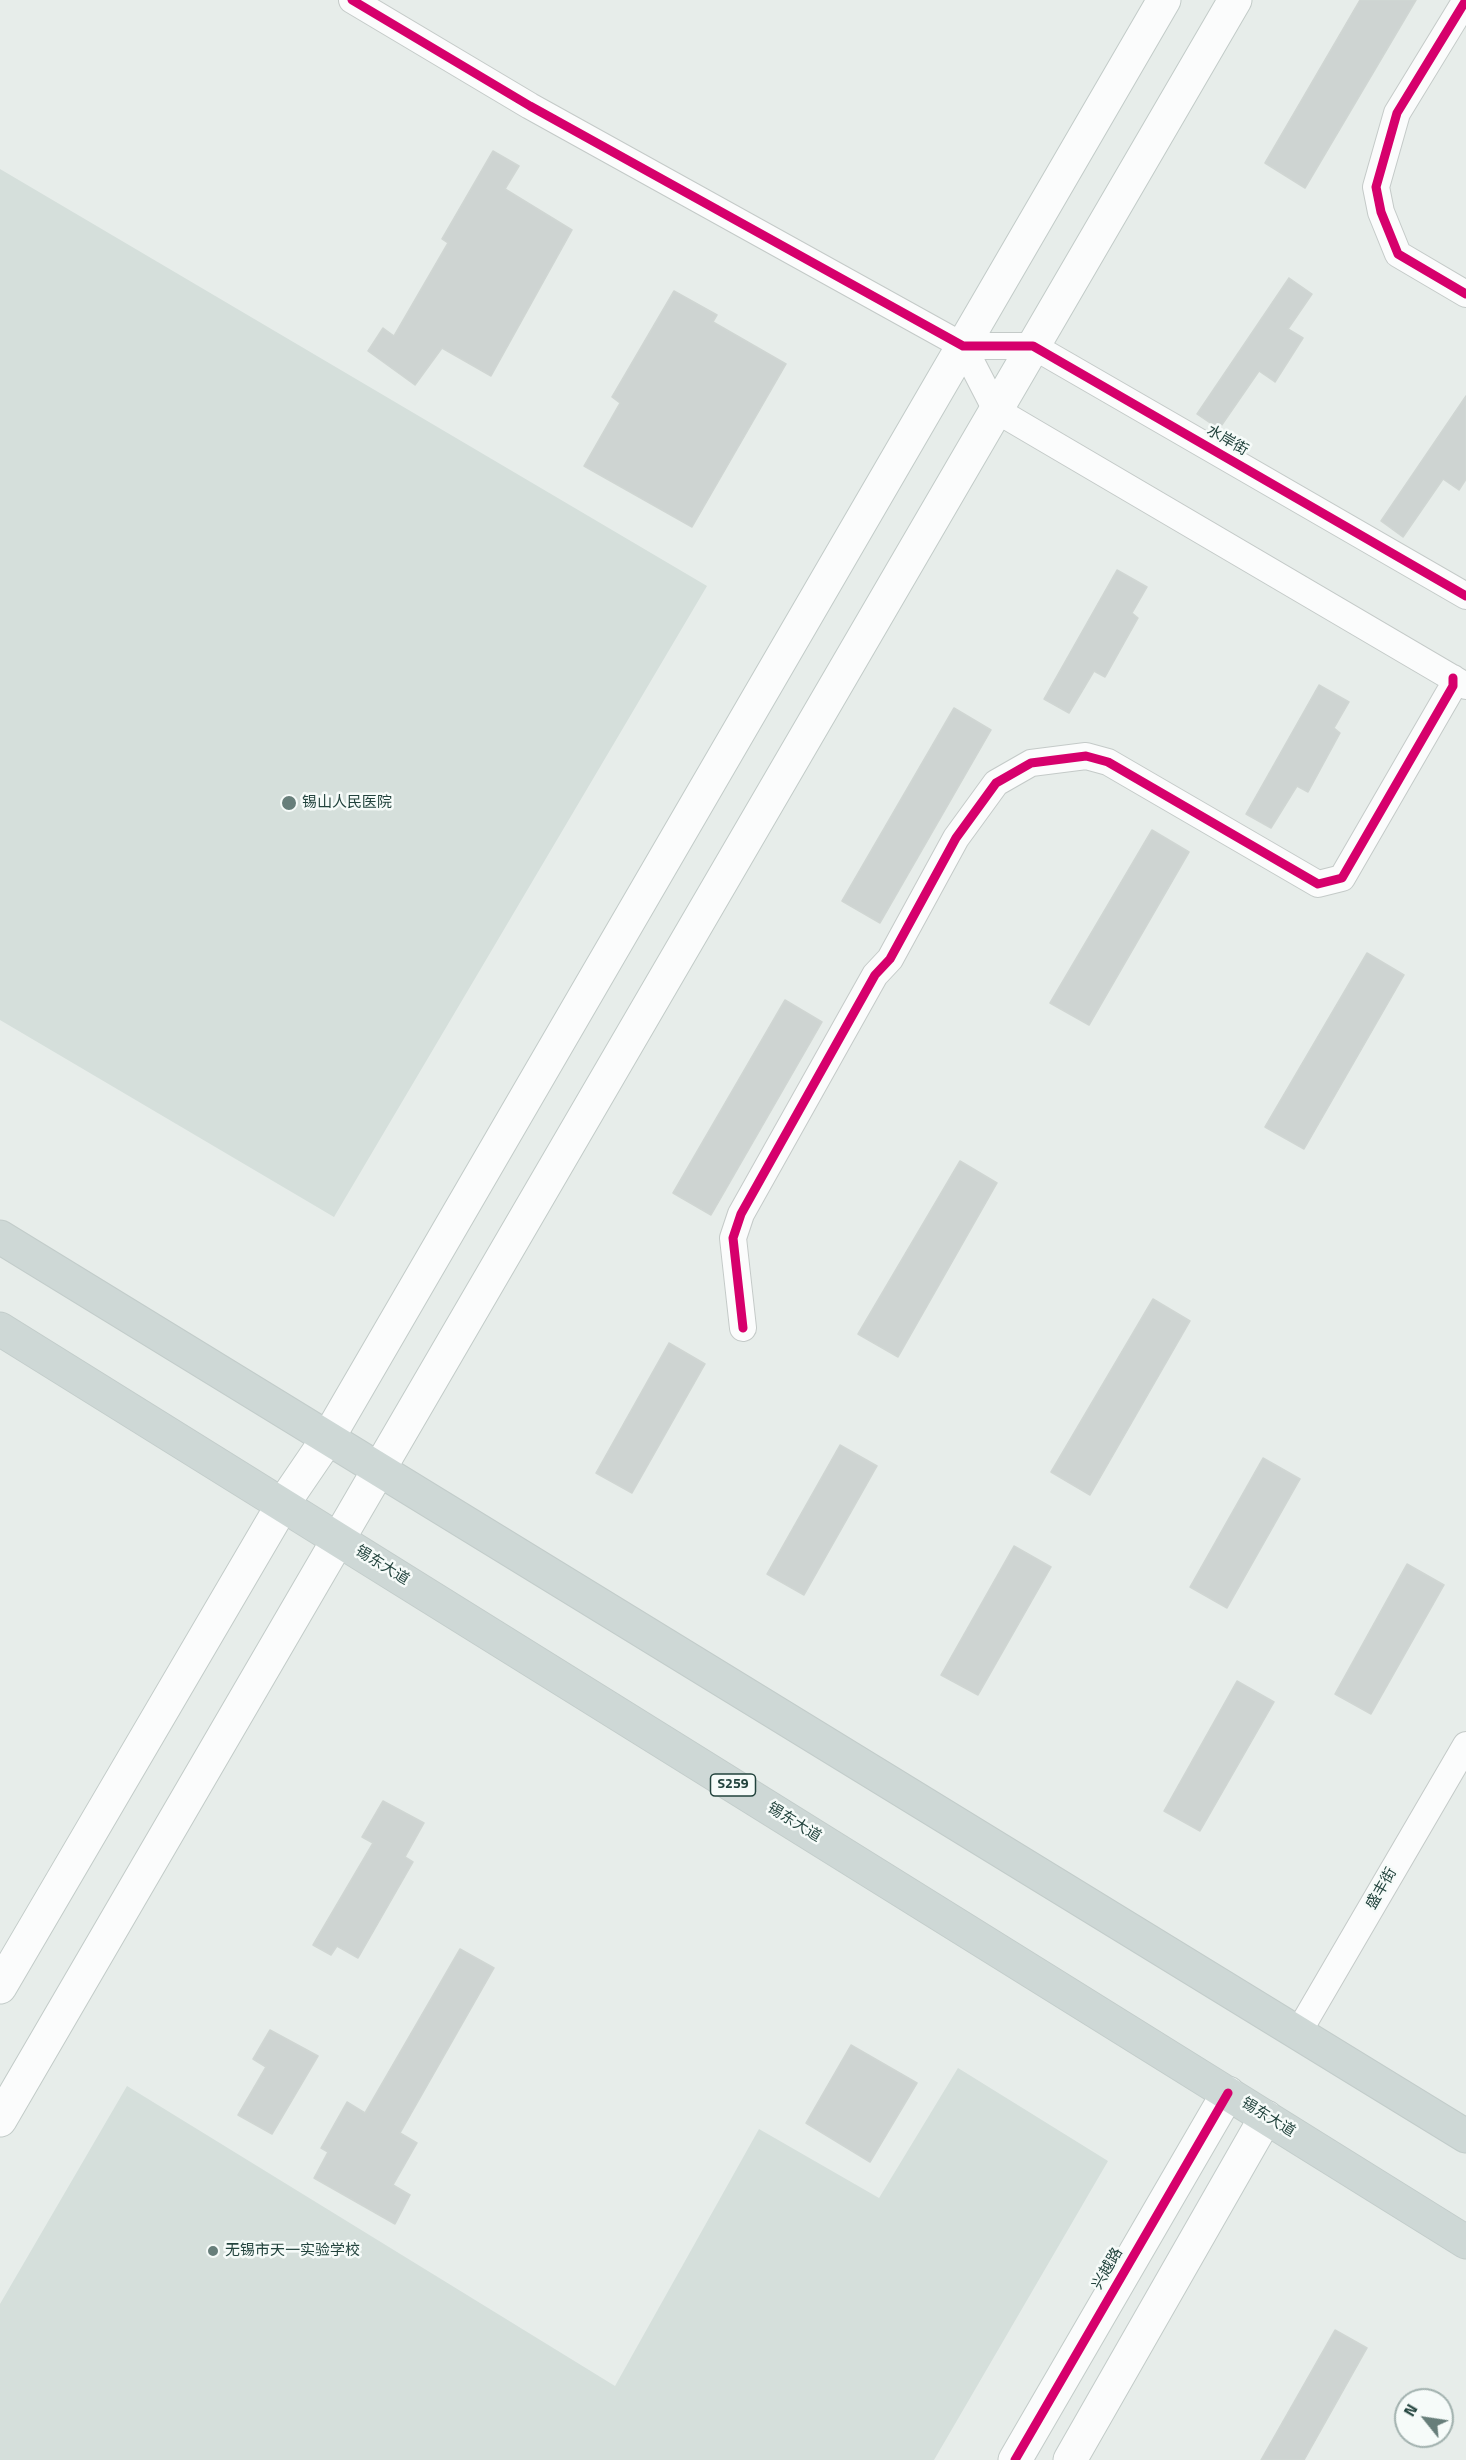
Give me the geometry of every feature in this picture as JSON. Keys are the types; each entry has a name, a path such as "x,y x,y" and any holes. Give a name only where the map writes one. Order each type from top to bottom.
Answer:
{"main road":[{"path":"0,1987 283,1504 328,1438 1164,0"},
{"path":"0,2120 1235,0"},
{"path":"0,1237 1466,2136"},
{"name":"锡东大道","path":"0,1329 1466,2242"},
{"name":"兴越路","path":"1015,2460 1228,2093"},
{"path":"1070,2460 1266,2117"}],"street":[{"path":"352,0 530,106 963,346 1033,346"},
{"path":"1466,0 1397,113 1376,187 1381,212 1398,254 1466,294"},
{"path":"743,1328 733,1238 741,1214 875,975 890,959 956,838 996,783 1031,763 1086,756 1108,762 1318,884 1342,878 1453,686 1460,682 996,410 963,346"},
{"name":"水岸街","path":"1033,346 1466,596"},
{"name":"盛丰街","path":"1298,2033 1466,1745"}],"shaded area":[{"name":"锡山人民医院","path":"0,169 707,586 334,1217 0,1020"},
{"name":"无锡市天一实验学校","path":"958,2068 1108,2161 934,2460 0,2460 0,2304 127,2086 615,2386 759,2129 879,2198"}],"building":[{"path":"1360,0 1416,0 1305,188 1265,163"},
{"path":"493,151 519,166 505,189 572,230 491,376 442,348 415,385 368,351 383,328 394,336 448,243 442,239"},
{"path":"1289,278 1312,294 1288,329 1303,338 1275,382 1259,371 1219,429 1197,414"},
{"path":"674,291 717,315 713,322 786,364 692,527 584,466 620,403 612,397"},
{"path":"1466,396 1466,479 1459,490 1443,479 1403,537 1381,521"},
{"path":"1117,570 1147,587 1132,613 1138,618 1105,677 1094,671 1069,713 1044,699"},
{"path":"1319,685 1349,702 1334,728 1340,733 1308,792 1297,786 1271,828 1246,814"},
{"path":"954,708 991,730 880,923 842,901"},
{"path":"1152,830 1189,852 1089,1025 1050,1003"},
{"path":"1367,953 1404,975 1304,1149 1265,1127"},
{"path":"785,1000 822,1022 711,1215 673,1193"},
{"path":"960,1161 997,1183 898,1357 858,1334"},
{"path":"1153,1299 1190,1321 1090,1495 1051,1472"},
{"path":"669,1343 705,1364 632,1493 596,1473"},
{"path":"840,1445 877,1466 804,1595 767,1574"},
{"path":"1263,1458 1300,1479 1227,1608 1190,1587"},
{"path":"1014,1546 1051,1567 978,1695 941,1675"},
{"path":"1407,1564 1444,1585 1371,1714 1335,1694"},
{"path":"1237,1681 1274,1702 1200,1831 1164,1811"},
{"path":"383,1801 424,1823 405,1857 413,1862 358,1958 337,1946 331,1955 313,1945 373,1843 362,1837"},
{"path":"460,1949 494,1968 400,2133 417,2143 393,2185 410,2195 395,2224 314,2178 328,2152 321,2148 347,2102 365,2113"},
{"path":"270,2030 318,2056 272,2134 238,2115 266,2067 253,2059"},
{"path":"851,2045 917,2083 870,2162 806,2123"},
{"path":"1335,2330 1367,2348 1304,2460 1261,2460"}],"cycle path":[{"path":"352,0 530,106 963,346 1033,346 1466,596"},
{"path":"1466,0 1397,113 1376,187 1381,212 1398,254 1466,294"},
{"path":"743,1328 733,1238 741,1214 875,975 890,959 956,838 996,783 1031,763 1086,756 1108,762 1318,884 1342,878 1453,686 1453,678"},
{"path":"1015,2460 1228,2093"}],"place":[{"name":"锡山人民医院","path":"289,803"},
{"name":"无锡市天一实验学校","path":"213,2251"}]}
